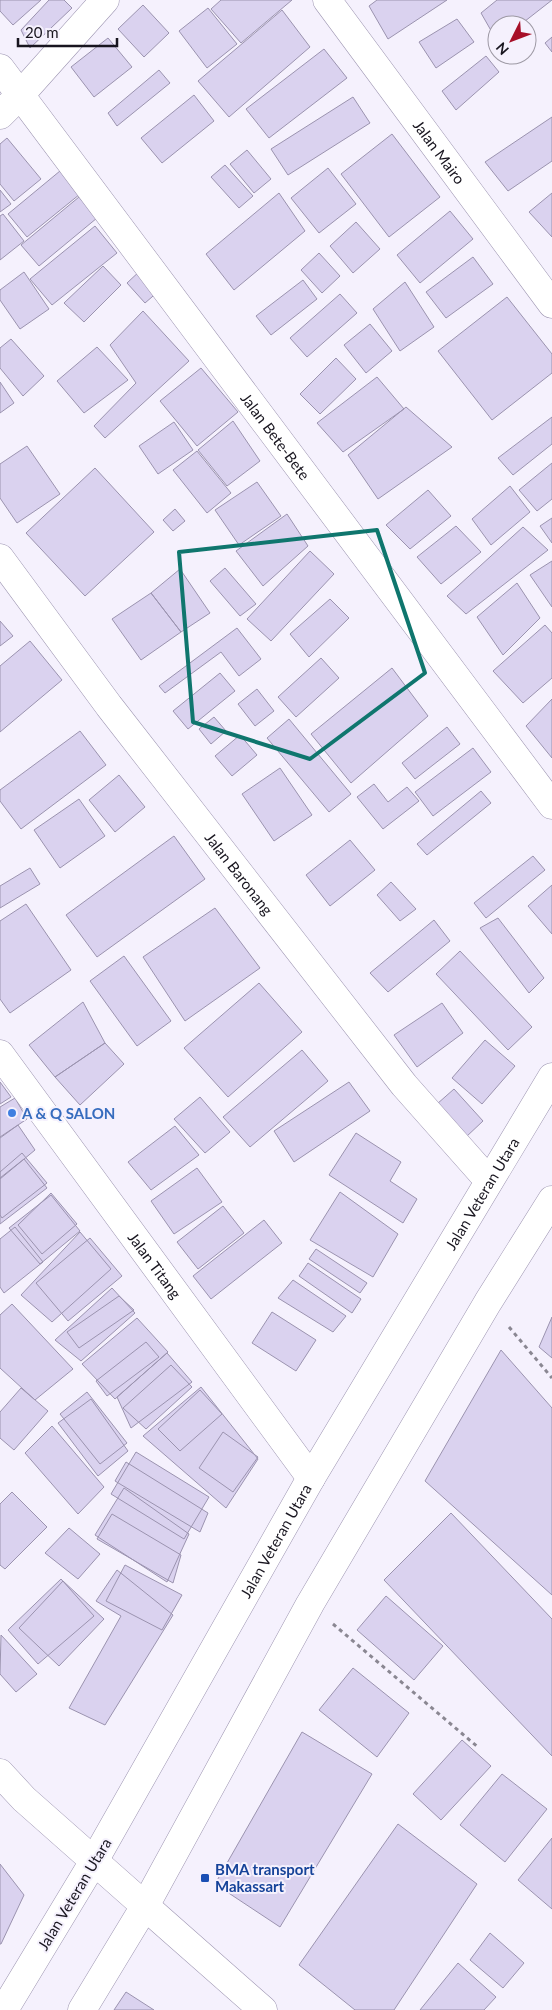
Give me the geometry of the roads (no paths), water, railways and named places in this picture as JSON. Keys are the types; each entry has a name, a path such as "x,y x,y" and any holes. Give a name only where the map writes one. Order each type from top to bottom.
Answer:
{"main road":[{"path":"0,115 105,0"},
{"name":"Jalan Mairo","path":"327,0 552,304"},
{"name":"Jalan Bete-Bete","path":"0,68 552,805"},
{"name":"Jalan Baronang","path":"0,558 109,706 404,1085 489,1181"},
{"name":"Jalan Titang","path":"0,1054 311,1478"},
{"name":"Jalan Veteran Utara","path":"4,2010 94,1861 311,1478 552,1077"},
{"path":"82,2010 145,1906 310,1604 488,1302 552,1200"},
{"path":"0,1773 24,1799 263,2010"}],"place":[{"name":"A & Q SALON","path":"12,1113"},
{"name":"BMA transport Makassart","path":"205,1878"}]}
